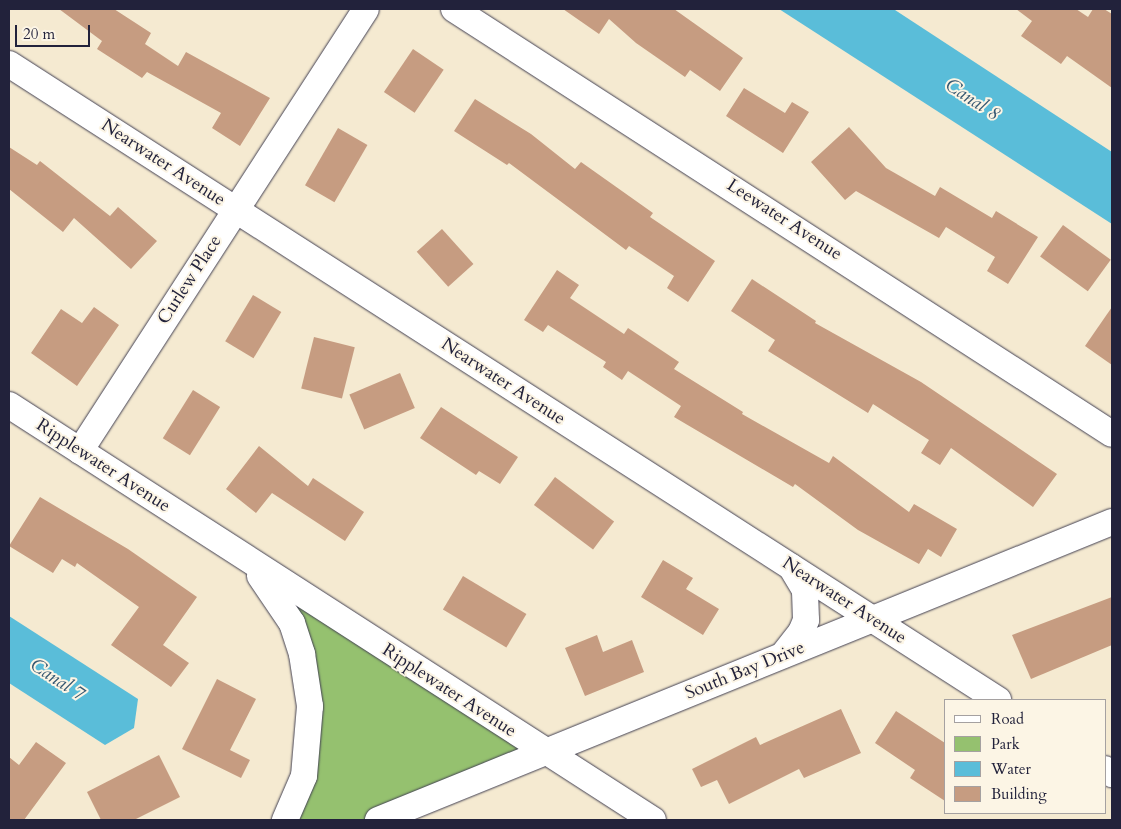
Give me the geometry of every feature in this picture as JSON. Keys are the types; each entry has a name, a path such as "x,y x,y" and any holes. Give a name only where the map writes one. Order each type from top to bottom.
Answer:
{"street":[{"name":"Curlew Place","path":"80,451 366,9"},
{"name":"Leewater Avenue","path":"454,9 1112,434"},
{"name":"Nearwater Avenue","path":"9,64 996,699"},
{"name":"Ripplewater Avenue","path":"9,406 544,753 653,820"},
{"name":"South Bay Drive","path":"378,820 1110,521"},
{"name":"Ripplewater Avenue","path":"247,560 286,609 302,654 310,706 304,776 285,820"},
{"path":"781,656 801,632 806,620 805,590 791,567"}],"green space":[{"path":"264,576 538,752 372,820 288,820 314,712"}],"water":[{"name":"Canal 8","path":"779,9 895,10 1112,152 1112,224"},
{"name":"Canal 7","path":"9,616 138,699 134,728 105,745 9,683"}],"building":[{"path":"59,9 114,9 151,33 145,44 178,66 186,52 270,98 240,146 212,128 221,113 147,72 142,78 97,49 102,41"},
{"path":"563,9 674,9 743,58 720,91 690,70 685,77 636,43 609,19 599,34"},
{"path":"1016,9 1076,9 1088,17 1093,9 1104,9 1112,14 1112,88 1067,56 1061,64 1021,36 1032,21"},
{"path":"413,49 444,70 415,113 384,92"},
{"path":"744,88 785,113 792,102 809,112 783,153 726,116"},
{"path":"475,99 531,134 575,169 581,162 653,213 650,217 715,261 688,302 667,288 674,276 629,246 626,250 509,163 507,165 454,131"},
{"path":"849,127 886,168 935,196 940,187 992,218 996,211 1038,237 1008,284 987,271 995,257 946,227 939,238 856,191 845,200 811,162"},
{"path":"338,128 367,145 334,202 305,185"},
{"path":"9,147 37,165 40,161 110,216 118,207 157,241 131,269 74,218 63,232 9,189"},
{"path":"1063,225 1111,260 1088,291 1040,257"},
{"path":"442,229 473,264 448,287 417,252"},
{"path":"557,270 579,285 570,298 624,334 628,328 679,362 674,369 743,412 742,414 829,463 833,456 909,512 914,504 957,529 941,557 928,549 919,564 858,530 795,484 793,487 674,417 681,406 628,371 622,380 603,367 606,362 548,325 543,332 524,320"},
{"path":"752,279 816,321 815,323 921,382 1057,474 1033,507 951,448 940,465 921,453 929,440 873,404 868,413 768,351 775,340 731,311"},
{"path":"253,295 281,312 253,358 225,341"},
{"path":"94,307 119,325 77,386 31,353 61,309 82,323"},
{"path":"1112,307 1112,365 1085,346"},
{"path":"314,337 355,347 342,399 301,388"},
{"path":"400,373 415,408 364,429 349,394"},
{"path":"193,390 220,407 190,455 163,438"},
{"path":"441,407 518,457 500,484 479,471 476,475 420,438"},
{"path":"259,446 308,486 313,478 364,512 345,541 272,493 256,513 226,489"},
{"path":"555,477 614,522 593,549 534,505"},
{"path":"40,497 128,549 197,597 163,645 189,663 171,687 111,645 139,607 77,563 75,567 62,559 53,573 9,546"},
{"path":"663,560 693,578 686,589 719,609 703,635 641,597"},
{"path":"463,576 526,614 506,648 443,609"},
{"path":"1112,597 1112,645 1031,679 1012,635"},
{"path":"597,635 603,652 632,640 644,672 585,696 565,648"},
{"path":"217,679 256,699 230,750 250,760 241,778 182,749"},
{"path":"841,709 861,753 804,778 799,769 729,804 717,780 701,787 692,769 756,737 760,745"},
{"path":"896,711 944,742 944,800 910,778 915,770 875,743"},
{"path":"36,742 66,763 24,820 9,820 9,757 19,765"},
{"path":"159,755 180,797 134,820 101,820 87,792"}]}
